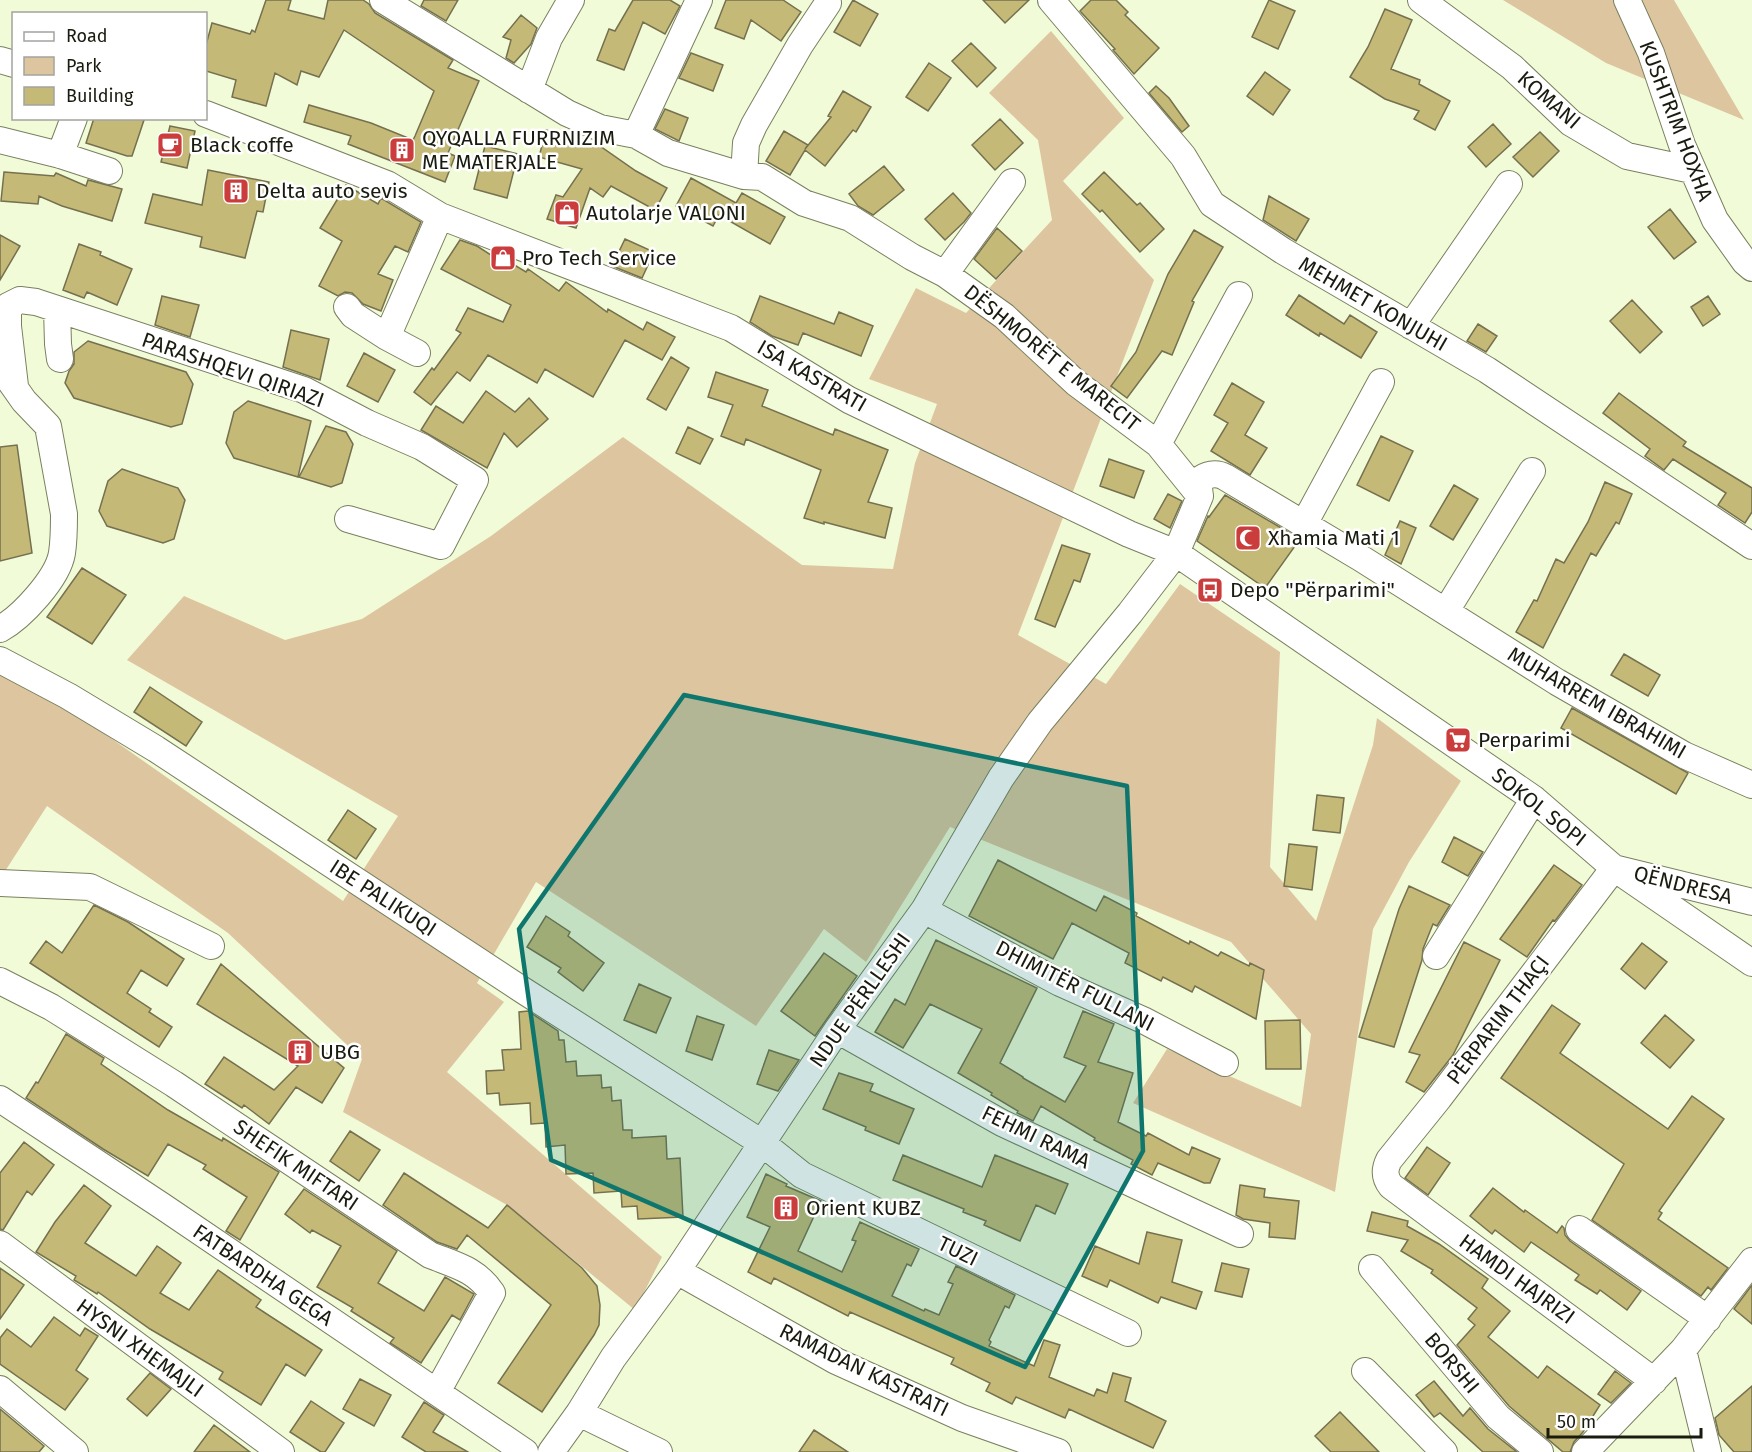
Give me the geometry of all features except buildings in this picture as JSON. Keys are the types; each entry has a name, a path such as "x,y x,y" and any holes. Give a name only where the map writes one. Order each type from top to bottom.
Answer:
{"street":[{"name":"DËSHMORËT E MARECIT","path":"384,0 567,112 600,128 636,135 668,153 744,176 762,177 804,203 850,219 912,257 945,274 1004,316 1076,383 1158,444 1200,496"},
{"path":"529,90 549,38 571,0"},
{"path":"636,135 699,0"},
{"name":"MEHMET KONJUHI","path":"1051,0 1183,156 1212,204 1283,251 1487,370 1752,546"},
{"name":"KOMANI","path":"1421,0 1512,68 1571,123 1627,156 1692,170"},
{"name":"KUSHTRIM HOXHA","path":"1627,0 1651,52 1682,145 1715,220 1745,262 1752,268"},
{"path":"744,176 746,143 750,134 790,62 828,3"},
{"name":"ISA KASTRATI","path":"207,114 387,184 440,216 731,328 849,400 1129,534 1176,553"},
{"path":"60,155 73,120"},
{"path":"0,140 60,155 109,171"},
{"name":"DËSHMORËT E MARECIT","path":"945,274 1012,182"},
{"path":"1411,326 1509,184"},
{"path":"387,337 440,216"},
{"name":"DËSHMORËT E MARECIT","path":"1158,444 1239,294"},
{"name":"PARASHQEVI QIRIAZI","path":"0,629 28,608 46,585 62,555 64,514 48,426 24,401 7,377 8,306 20,300 36,302 304,390 367,423 422,447 476,480 441,546 348,519"},
{"path":"347,307 353,315 387,337 417,352"},
{"path":"57,309 60,359"},
{"path":"1304,524 1381,382"},
{"path":"1446,611 1532,471"},
{"name":"MUHARREM IBRAHIMI","path":"1200,496 1198,481 1206,476 1218,474 1446,611 1557,682 1684,755 1752,785"},
{"path":"1176,553 1200,496"},
{"name":"SOKOL SOPI","path":"1176,553 1534,799 1614,868 1752,963"},
{"name":"NDUE PËRLLESHI","path":"551,1452 579,1413 613,1358 677,1271 837,1030 924,910 1001,778 1033,731 1176,553"},
{"name":"IBE PALIKUQI","path":"0,660 68,696 156,749 524,991 762,1143"},
{"path":"1436,956 1534,799"},
{"name":"QËNDRESA","path":"1614,868 1752,902"},
{"name":"PËRPARIM THAÇI","path":"1385,1173 1389,1160 1614,868"},
{"path":"0,883 90,887 211,946"},
{"name":"DHIMITËR FULLANI","path":"924,910 1060,983 1143,1020 1225,1063"},
{"name":"SHEFIK MIFTARI","path":"0,981 51,1006 174,1084 430,1255 470,1270 484,1281 492,1293 437,1392"},
{"name":"FEHMI RAMA","path":"837,1030 1002,1123 1240,1234"},
{"name":"FATBARDHA GEGA","path":"0,1099 525,1452"},
{"name":"TUZI","path":"762,1143 802,1175 1128,1333"},
{"name":"HAMDI HAJRIZI","path":"1385,1173 1391,1186 1654,1381"},
{"path":"1579,1229 1708,1319"},
{"name":"HYSNI XHEMAJLI","path":"0,1244 281,1452"},
{"path":"1585,1452 1683,1350 1752,1261"},
{"name":"BORSHI","path":"1372,1268 1498,1418 1540,1452"},
{"name":"RAMADAN KASTRATI","path":"677,1271 836,1361 962,1419 1058,1452"},
{"path":"1683,1350 1708,1452"},
{"path":"1365,1371 1444,1452"},
{"path":"0,1389 75,1452"},
{"path":"579,1413 659,1452"}],"highlighted area":[{"path":"684,695 1127,786 1143,1151 1025,1367 551,1160 519,929"}],"green space":[{"path":"1503,0 1674,0 1744,120 1606,63"},
{"path":"1051,31 1124,118 1063,181 1154,280 1018,635 1106,684 1180,584 1280,652 1270,867 1316,921 1373,745 1377,718 1461,781 1409,862 1373,929 1335,1192 1133,1103 1167,1049 1301,1107 1311,1034 1231,942 950,827 866,962 824,929 756,1026 536,882 477,983 504,1002 447,1072 662,1257 635,1310 507,1205 343,1112 362,1059 228,933 47,806 0,879 0,670 95,727 343,901 398,816 127,660 184,596 285,640 362,619 491,536 623,437 802,565 893,569 915,463 937,404 869,379 916,288 966,313 1052,220 1038,140 989,93"}],"place":[{"name":"Black coffe","path":"170,145"},
{"name":"QYQALLA FURRNIZIM ME MATERJALE","path":"402,150"},
{"name":"Delta auto sevis","path":"236,191"},
{"name":"Autolarje VALONI","path":"567,213"},
{"name":"Pro Tech Service","path":"503,258"},
{"name":"Xhamia Mati 1","path":"1248,538"},
{"name":"Depo \"Përparimi\"","path":"1210,590"},
{"name":"Perparimi","path":"1458,740"},
{"name":"UBG","path":"300,1052"},
{"name":"Orient KUBZ","path":"786,1208"}]}
